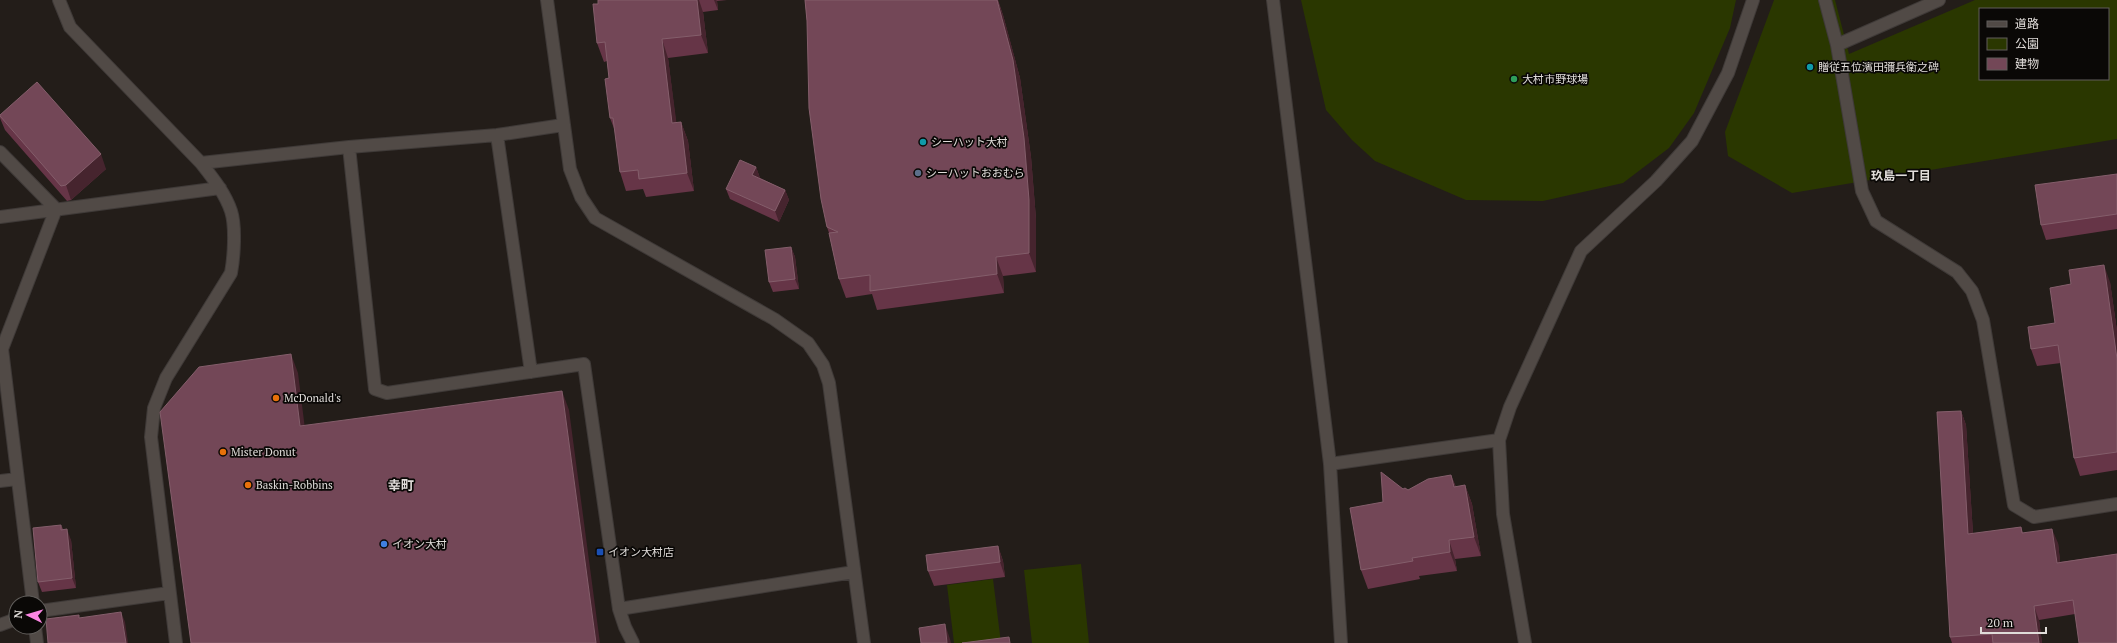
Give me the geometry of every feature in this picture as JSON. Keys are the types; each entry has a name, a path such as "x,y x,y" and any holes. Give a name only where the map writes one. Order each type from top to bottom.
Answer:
{"street":[{"path":"59,0 70,27 201,163 220,188 232,211 235,256 231,273 166,378 154,408 151,437 176,643"},
{"path":"547,0 570,169 580,197 595,218 774,319 808,343 823,365 828,383 864,643"},
{"path":"1273,0 1330,464 1342,643"},
{"path":"1525,643 1503,514 1499,440 1510,407 1581,251 1656,181 1692,141 1728,73 1753,0"},
{"path":"1825,0 1837,45 1862,191 1876,221 1957,272 1972,291 1982,320 2014,505 2034,516 2117,504"},
{"path":"1837,45 1939,0"},
{"path":"201,163 349,147 497,135 563,125"},
{"path":"497,135 531,372"},
{"path":"349,147 375,389 387,393 584,364 619,609 625,627 633,643"},
{"path":"0,152 56,209"},
{"path":"0,217 220,188"},
{"path":"32,595 1,350 56,209"},
{"path":"1330,464 1499,440"},
{"path":"0,481 17,479"},
{"path":"619,609 854,572"},
{"path":"48,610 170,593"}],"green space":[{"name":"大村市野球場","path":"1301,0 1736,0 1730,28 1694,113 1669,148 1623,183 1543,201 1466,200 1375,161 1352,140 1326,110"},
{"path":"1774,0 1835,0 1849,54 1975,0 2117,0 2117,139 1792,193 1728,156 1725,132"},
{"path":"1081,564 1089,643 1032,643 1024,570"},
{"path":"993,579 1001,643 954,643 947,585"}],"building":[{"path":"598,0 697,0 701,35 662,39 672,123 681,122 687,173 639,179 638,170 620,172 613,118 610,118 605,79 609,78 605,42 597,43 593,4 598,4"},
{"name":"シーハット大村","path":"805,0 997,0 1013,60 1024,138 1029,200 1029,253 996,257 997,274 870,291 870,275 839,279 829,233 838,232 827,227 821,199 809,108 807,21"},
{"path":"37,82 101,154 66,185 61,186 0,116"},
{"path":"740,160 756,167 752,175 785,190 775,211 726,189"},
{"path":"2117,174 2117,214 2041,225 2035,185"},
{"path":"791,247 795,279 769,282 765,250"},
{"path":"2104,265 2117,359 2117,452 2074,458 2058,345 2031,349 2028,327 2055,323 2050,288 2071,284 2069,270"},
{"name":"イオン大村","path":"291,354 300,426 562,391 596,643 191,643 160,412 199,367"},
{"path":"1961,411 1968,534 2021,527 2022,533 2052,529 2057,563 2117,554 2117,643 2079,643 2073,600 2034,606 2039,643 1993,643 1992,634 1950,637 1937,412"},
{"path":"1381,472 1403,489 1405,488 1408,490 1428,479 1451,475 1454,487 1465,485 1474,537 1449,540 1450,552 1412,558 1413,561 1361,570 1350,508 1383,502"},
{"path":"61,525 61,530 67,529 72,578 38,582 33,528"},
{"path":"998,546 1000,562 928,571 926,555"},
{"path":"121,612 126,643 48,643 48,619 79,615 79,618"},
{"path":"945,624 947,643 921,643 919,628"},
{"path":"1009,637 1010,643 962,643"}],"place":[{"name":"贈従五位濱田彌兵衛之碑","path":"1810,67"},
{"name":"大村市野球場","path":"1514,79"},
{"name":"シーハット大村","path":"923,142"},
{"name":"シーハットおおむら","path":"918,173"},
{"name":"McDonald's","path":"276,398"},
{"name":"Mister Donut","path":"223,452"},
{"name":"Baskin-Robbins","path":"248,485"},
{"name":"イオン大村","path":"384,544"},
{"name":"イオン大村店","path":"600,552"}],"district":[{"name":"玖島一丁目","path":"1901,176"},
{"name":"幸町","path":"401,485"}]}
